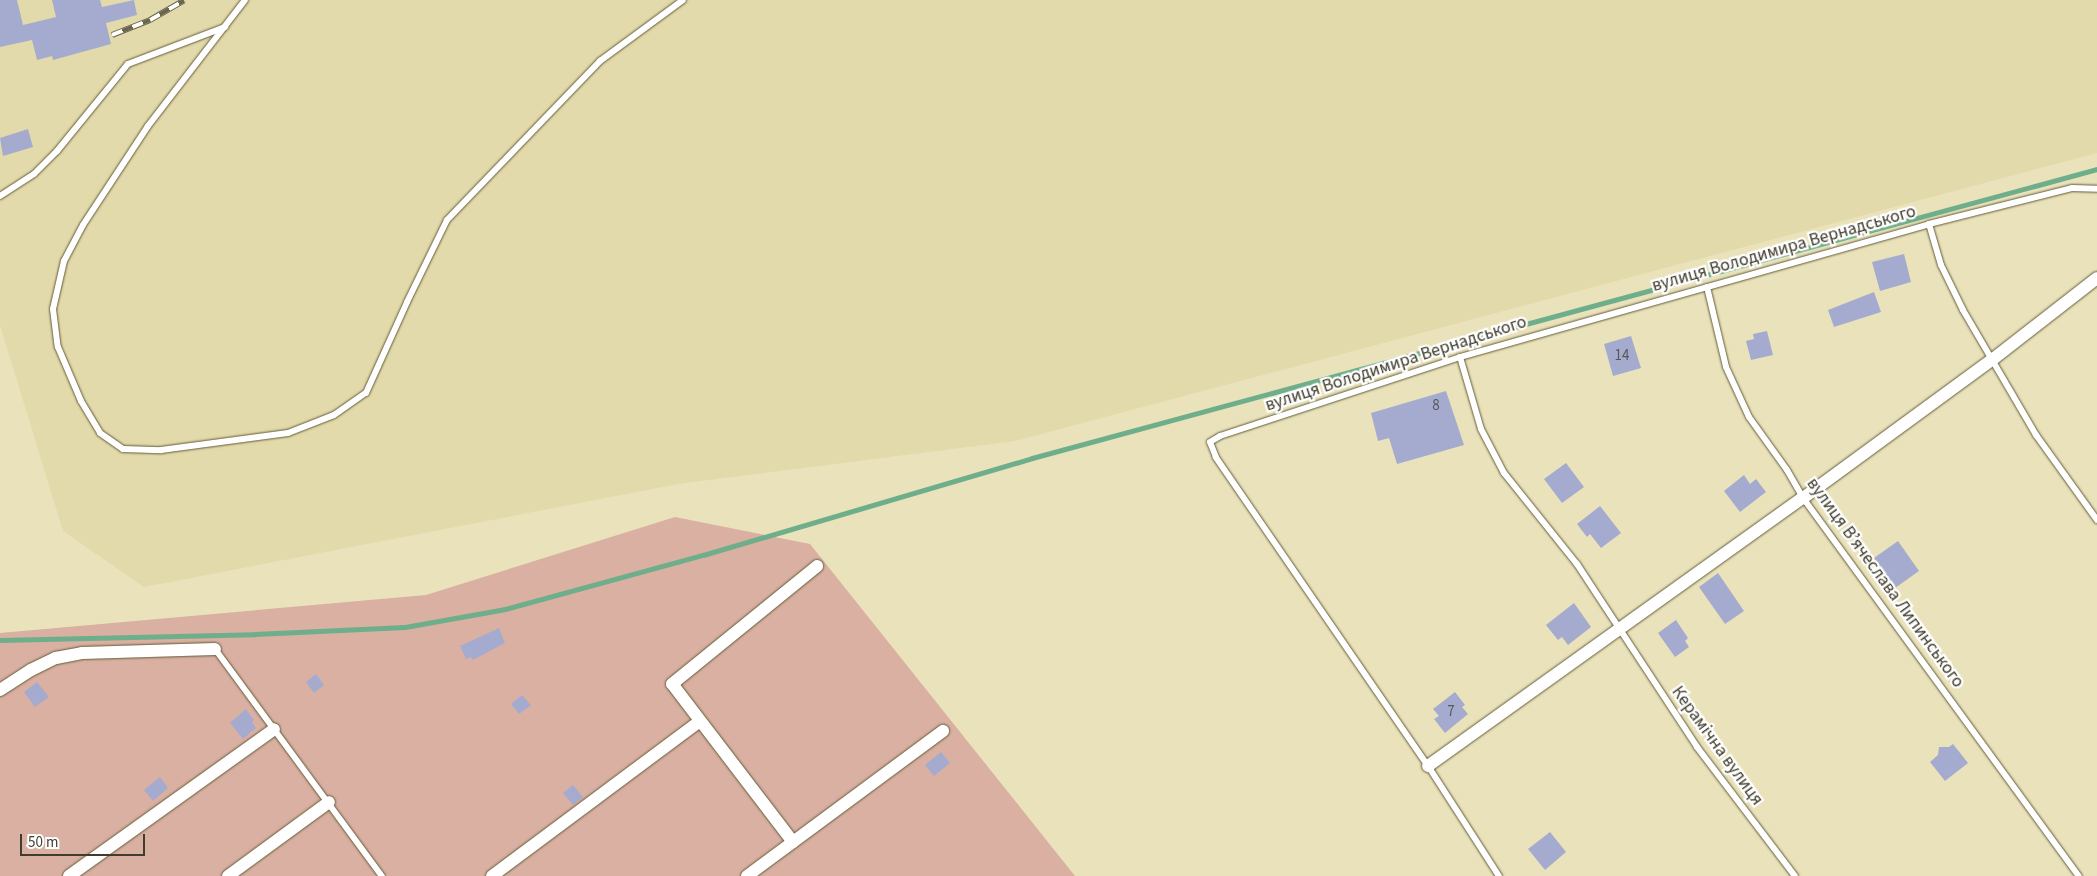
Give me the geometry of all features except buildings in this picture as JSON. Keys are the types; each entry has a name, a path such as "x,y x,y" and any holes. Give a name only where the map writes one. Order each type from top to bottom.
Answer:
{"street":[{"path":"1428,766 1803,498 1993,358 2097,278"},
{"path":"793,842 672,684 818,566"},
{"path":"0,690 31,670 56,658 82,653 215,649"},
{"path":"492,876 700,721"},
{"path":"70,876 274,729"},
{"path":"747,876 943,731"},
{"path":"228,876 328,802"}],"lane":[{"path":"245,0 148,126 82,224 64,261 53,309 58,348 82,401 100,433 123,448 161,450 288,433 334,415 366,393 447,220 600,61 683,0"},
{"path":"0,196 34,174 57,151 128,64 225,27"},
{"name":"вулиця Володимира Вернадського","path":"1499,876 1428,766 1210,445 1212,440 1460,357 1929,224 2072,188 2097,189"},
{"path":"1929,224 1950,284 2036,435 2097,520"},
{"name":"вулиця Вʼячеслава Липинського","path":"1707,287 1716,333 1737,395 1803,498 2079,876"},
{"name":"Керамічна вулиця","path":"1460,357 1481,428 1504,473 1519,495 1577,564 1618,630 1709,763 1795,876"},
{"path":"215,649 382,876"}],"shaded area":[{"path":"0,0 2097,0 2097,153 1015,441 678,484 144,587 63,531 0,325"},
{"path":"675,517 810,544 1075,876 0,876 0,633 426,595"}],"waterway":[{"path":"0,640 255,634 405,627 505,609 703,555 1032,458 2097,169"}],"railway":[{"path":"112,35 150,20 184,0"}]}
